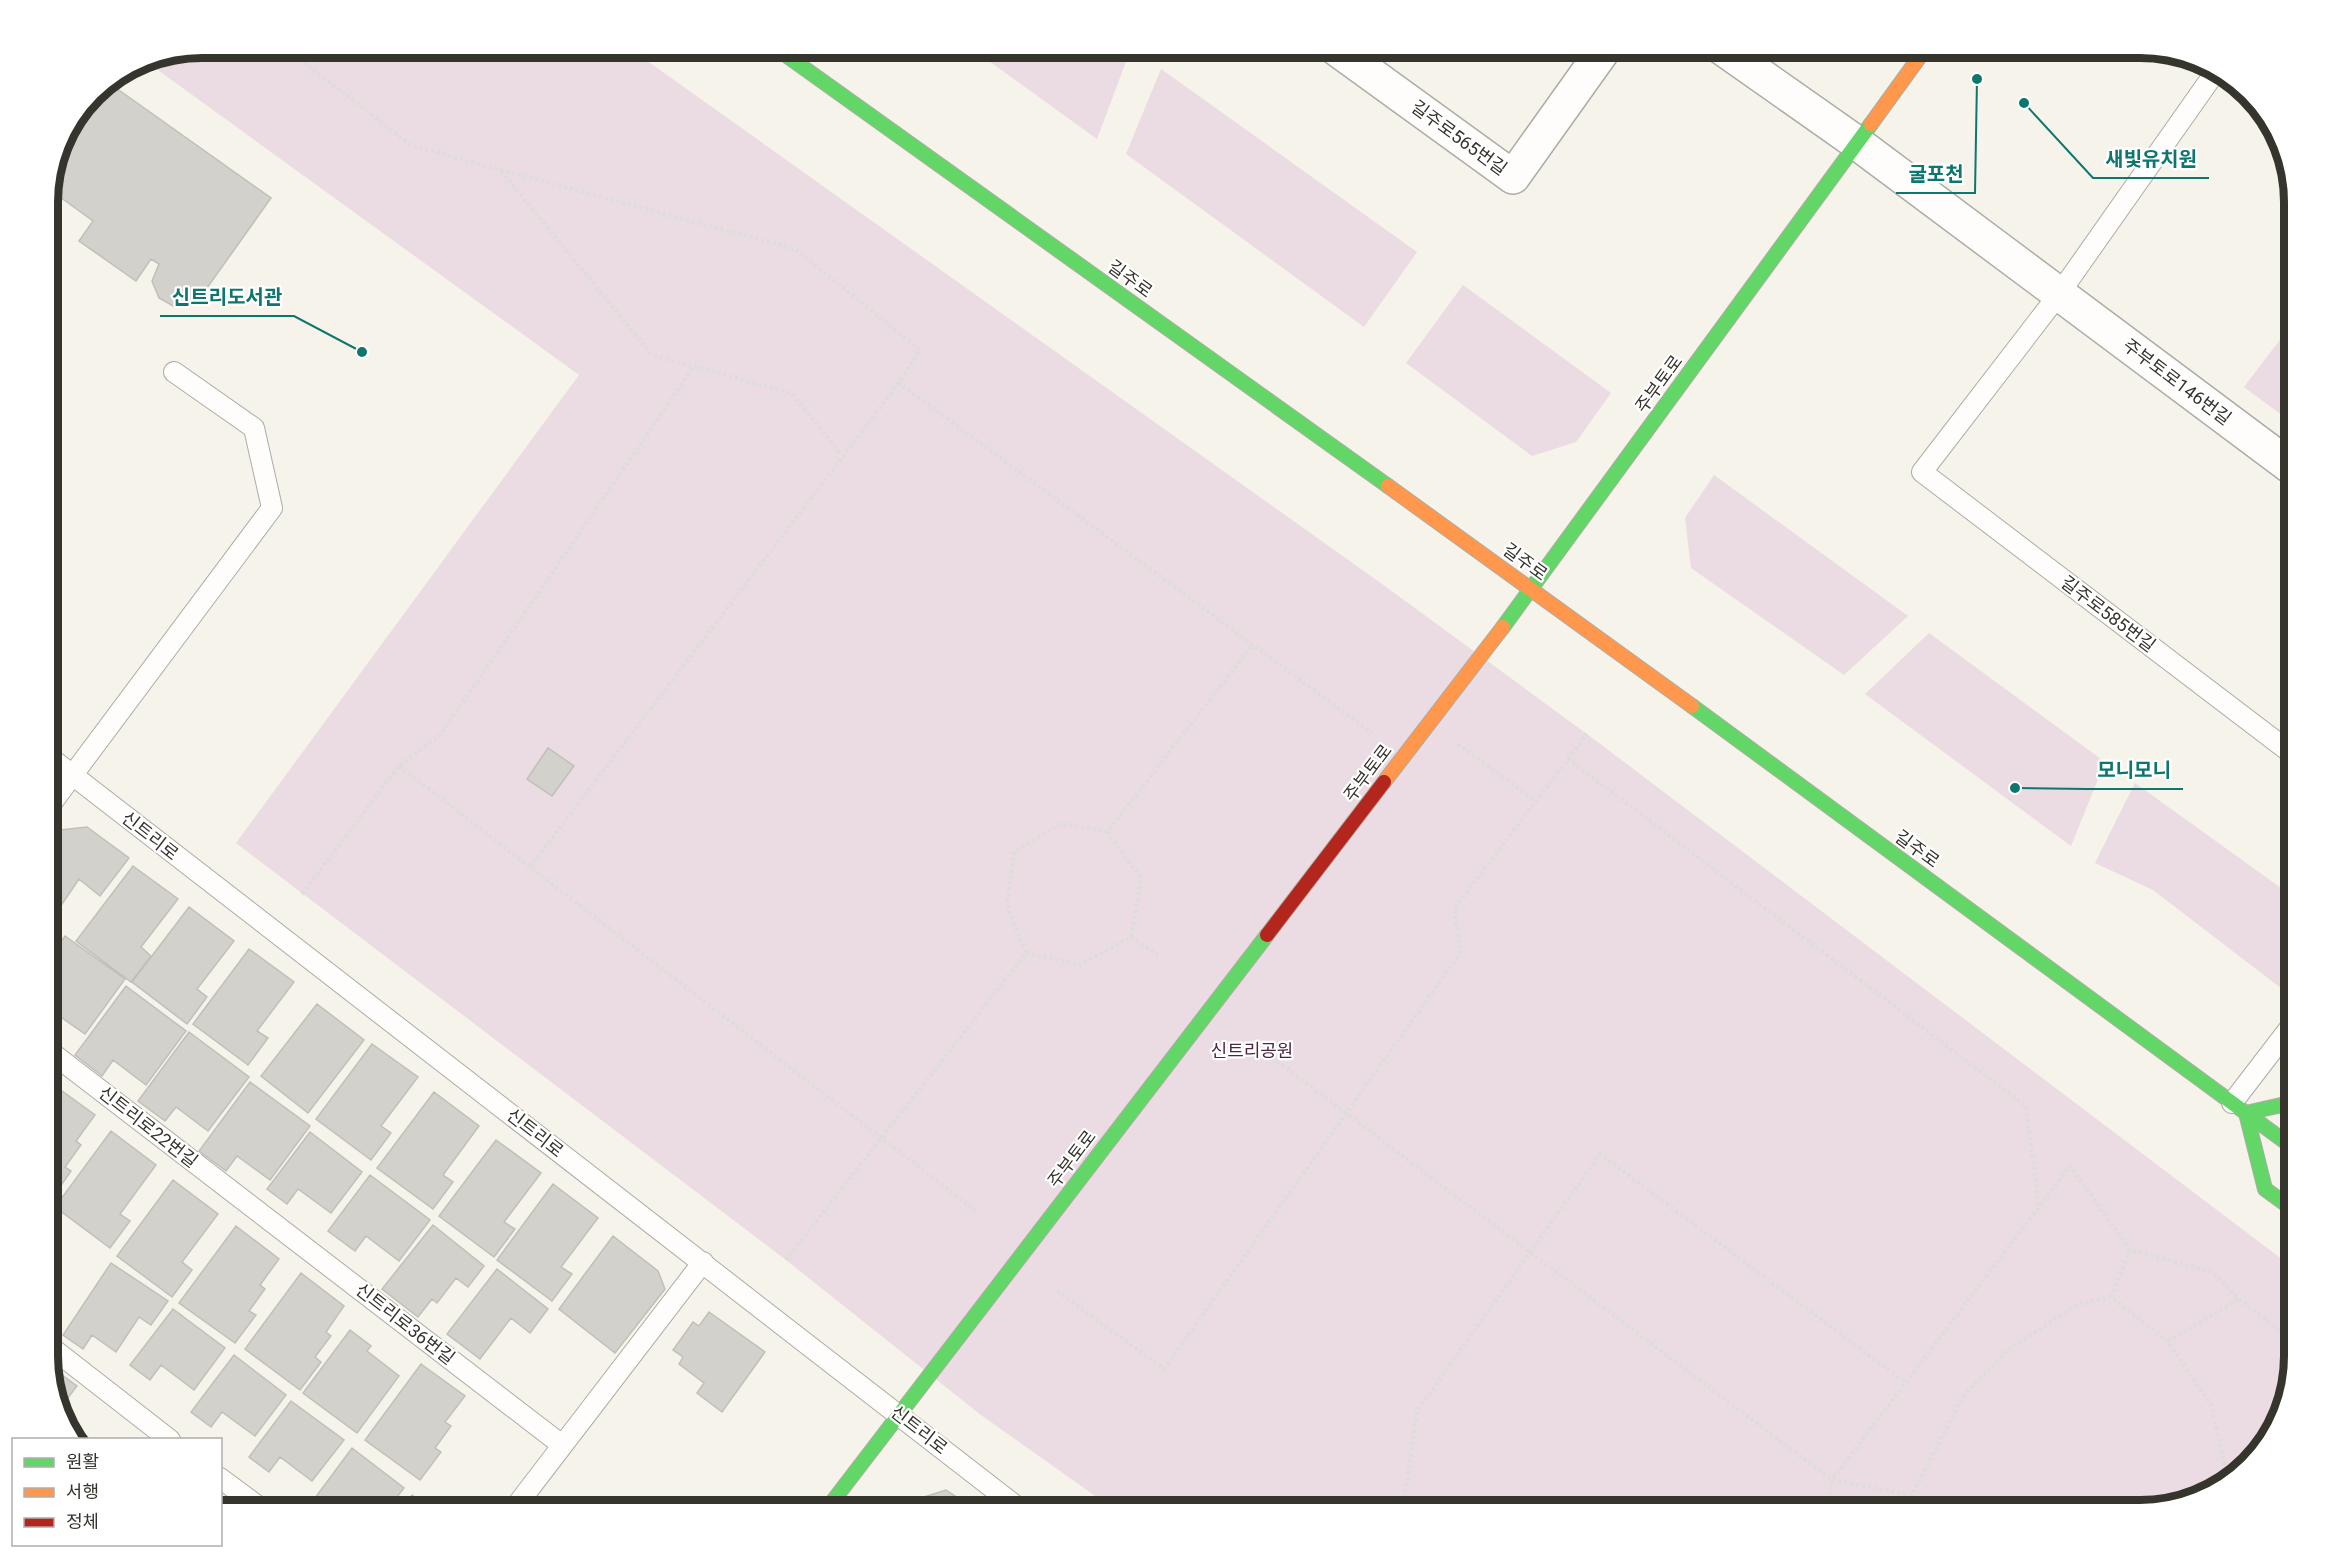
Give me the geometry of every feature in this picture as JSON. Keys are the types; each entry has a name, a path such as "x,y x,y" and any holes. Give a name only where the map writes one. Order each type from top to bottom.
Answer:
{"main road":[{"name":"길주로","path":"790,58 1532,589 2284,1141"},
{"name":"주부토로","path":"834,1500 1532,589 1919,58"},
{"path":"2284,1103 2239,1108 2265,1189 2284,1203"}],"street":[{"name":"길주로565번길","path":"1349,58 1513,177 1598,58"},
{"name":"주부토로146번길","path":"1736,58 1857,143 2284,462"}],"lane":[{"path":"2059,294 2211,78"},
{"name":"길주로585번길","path":"2059,294 1922,472 2284,748"},
{"path":"59,793 272,508 254,429 174,372"},
{"name":"신트리로","path":"59,765 1008,1500"},
{"path":"2239,1108 2284,1038"},
{"name":"신트리로22번길","path":"59,1058 248,1203"},
{"name":"신트리로36번길","path":"248,1203 562,1445"},
{"path":"521,1500 703,1262"},
{"path":"59,1354 165,1438"},
{"path":"222,1479 250,1500"}],"path":[{"path":"298,58 412,147 795,249 920,350 899,383 530,867"},
{"path":"501,170 652,355 791,393 842,455"},
{"path":"302,894 399,766 440,735 694,366"},
{"path":"899,383 1372,733"},
{"path":"1107,832 1252,646"},
{"path":"1429,722 1536,801"},
{"path":"1057,1291 1164,1369 1461,952 1454,909 1587,734"},
{"path":"1568,759 2026,1106 2039,1207"},
{"path":"399,766 976,1211"},
{"path":"1026,953 1007,905 1014,852 1060,824 1107,832 1141,878 1131,937"},
{"path":"1026,953 1080,965 1131,937"},
{"path":"1131,937 1158,955"},
{"path":"786,1260 1026,953"},
{"path":"1253,1043 1832,1480 1912,1496"},
{"path":"1404,1500 1417,1411 1600,1154 1905,1383"},
{"path":"1829,1500 1832,1480 2070,1166 2130,1250 2213,1272 2240,1299 2284,1333"},
{"path":"2111,1297 2130,1250"},
{"path":"1913,1500 1912,1496 1963,1396 2008,1350 2078,1304 2111,1297 2168,1341 2211,1405 2227,1471"},
{"path":"2168,1341 2240,1299"}],"green space":[{"name":"신트리공원","path":"203,58 643,58 1382,584 1587,734 2284,1261 2283,1374 2280,1393 2270,1419 2249,1450 2228,1470 2212,1480 2178,1495 2140,1500 1101,1500 981,1415 786,1260 236,843 579,375 154,67 174,61"},
{"path":"985,58 1127,58 1097,139"},
{"path":"1161,69 1417,252 1364,327 1126,154"},
{"path":"1463,285 1611,393 1576,442 1532,456 1406,363"},
{"path":"2284,334 2284,417 2244,387"},
{"path":"1714,475 1908,616 1844,675 1691,568 1685,518"},
{"path":"1929,633 2105,762 2071,846 1865,694"},
{"path":"2135,783 2284,890 2284,990 2153,890 2095,863"}],"building":[{"path":"116,88 271,198 202,295 189,305 175,307 159,298 152,281 159,264 151,259 136,281 79,241 93,221 59,196 63,165 73,139 88,115"},
{"path":"548,748 574,766 552,796 527,779"},
{"path":"87,827 129,858 100,896 79,879 59,909 59,832"},
{"path":"133,866 178,899 141,947 151,956 131,982 76,941"},
{"path":"189,907 234,941 197,989 207,997 187,1024 132,982"},
{"path":"65,936 125,979 85,1034 59,1016 59,944"},
{"path":"249,949 294,982 257,1031 268,1038 248,1065 193,1024"},
{"path":"126,986 186,1031 146,1085 113,1060 102,1076 75,1055"},
{"path":"317,1004 364,1040 308,1113 261,1076"},
{"path":"189,1032 249,1077 208,1131 176,1107 165,1121 138,1101"},
{"path":"372,1044 418,1077 381,1126 391,1133 371,1160 316,1119"},
{"path":"250,1082 310,1126 270,1180 237,1156 226,1171 199,1151"},
{"path":"59,1089 95,1115 76,1141 81,1145 65,1167 71,1171 59,1188"},
{"path":"434,1092 479,1126 443,1175 453,1182 433,1209 377,1168"},
{"path":"111,1131 156,1165 120,1214 130,1221 110,1248 59,1210 59,1202"},
{"path":"310,1132 362,1172 331,1213 298,1189 287,1204 267,1189"},
{"path":"496,1140 541,1173 504,1222 515,1229 494,1257 439,1216"},
{"path":"370,1175 430,1220 399,1261 366,1236 355,1251 328,1231"},
{"path":"173,1180 218,1214 182,1262 192,1270 172,1297 117,1256"},
{"path":"553,1184 598,1218 561,1267 572,1274 552,1301 497,1260"},
{"path":"433,1225 484,1266 468,1287 456,1278 437,1303 432,1299 418,1317 382,1289"},
{"path":"236,1226 279,1259 260,1285 265,1289 249,1311 256,1315 235,1343 179,1303"},
{"path":"613,1236 658,1271 665,1289 615,1353 559,1309"},
{"path":"111,1263 168,1301 151,1325 139,1317 116,1352 92,1335 83,1349 63,1335"},
{"path":"497,1269 548,1309 530,1333 511,1318 480,1359 447,1334"},
{"path":"301,1273 344,1306 326,1332 331,1336 315,1357 321,1362 300,1390 245,1349"},
{"path":"173,1309 225,1348 194,1390 161,1365 150,1380 130,1365"},
{"path":"709,1312 765,1352 722,1412 697,1393 704,1383 679,1364 683,1357 673,1350 693,1322 699,1326"},
{"path":"350,1330 371,1346 367,1351 399,1376 357,1433 303,1393"},
{"path":"234,1355 286,1395 255,1436 222,1412 211,1427 191,1412"},
{"path":"421,1364 465,1396 445,1422 451,1426 435,1448 441,1452 420,1480 365,1440"},
{"path":"60,1374 77,1386 66,1401"},
{"path":"291,1401 344,1440 312,1481 280,1457 269,1472 249,1457"},
{"path":"352,1448 404,1488 395,1500 313,1500"},
{"path":"946,1490 961,1500 920,1500"},
{"path":"412,1495 419,1500 408,1500"}],"traffic: fast":[{"path":"790,58 1388,486"},
{"path":"1503,627 1871,124"},
{"path":"1692,706 2284,1141"},
{"path":"834,1500 1267,935"},
{"path":"2246,1113 2284,1104"},
{"path":"2246,1113 2265,1189 2284,1203"}],"traffic: slow":[{"path":"1871,124 1919,58"},
{"path":"1388,486 1692,706"},
{"path":"1384,782 1503,627"}],"traffic: jam":[{"path":"1267,935 1384,782"}],"place":[{"name":"굴포천","path":"1977,79"},
{"name":"새빛유치원","path":"2024,103"},
{"name":"신트리도서관","path":"362,352"},
{"name":"모니모니","path":"2015,788"}]}
